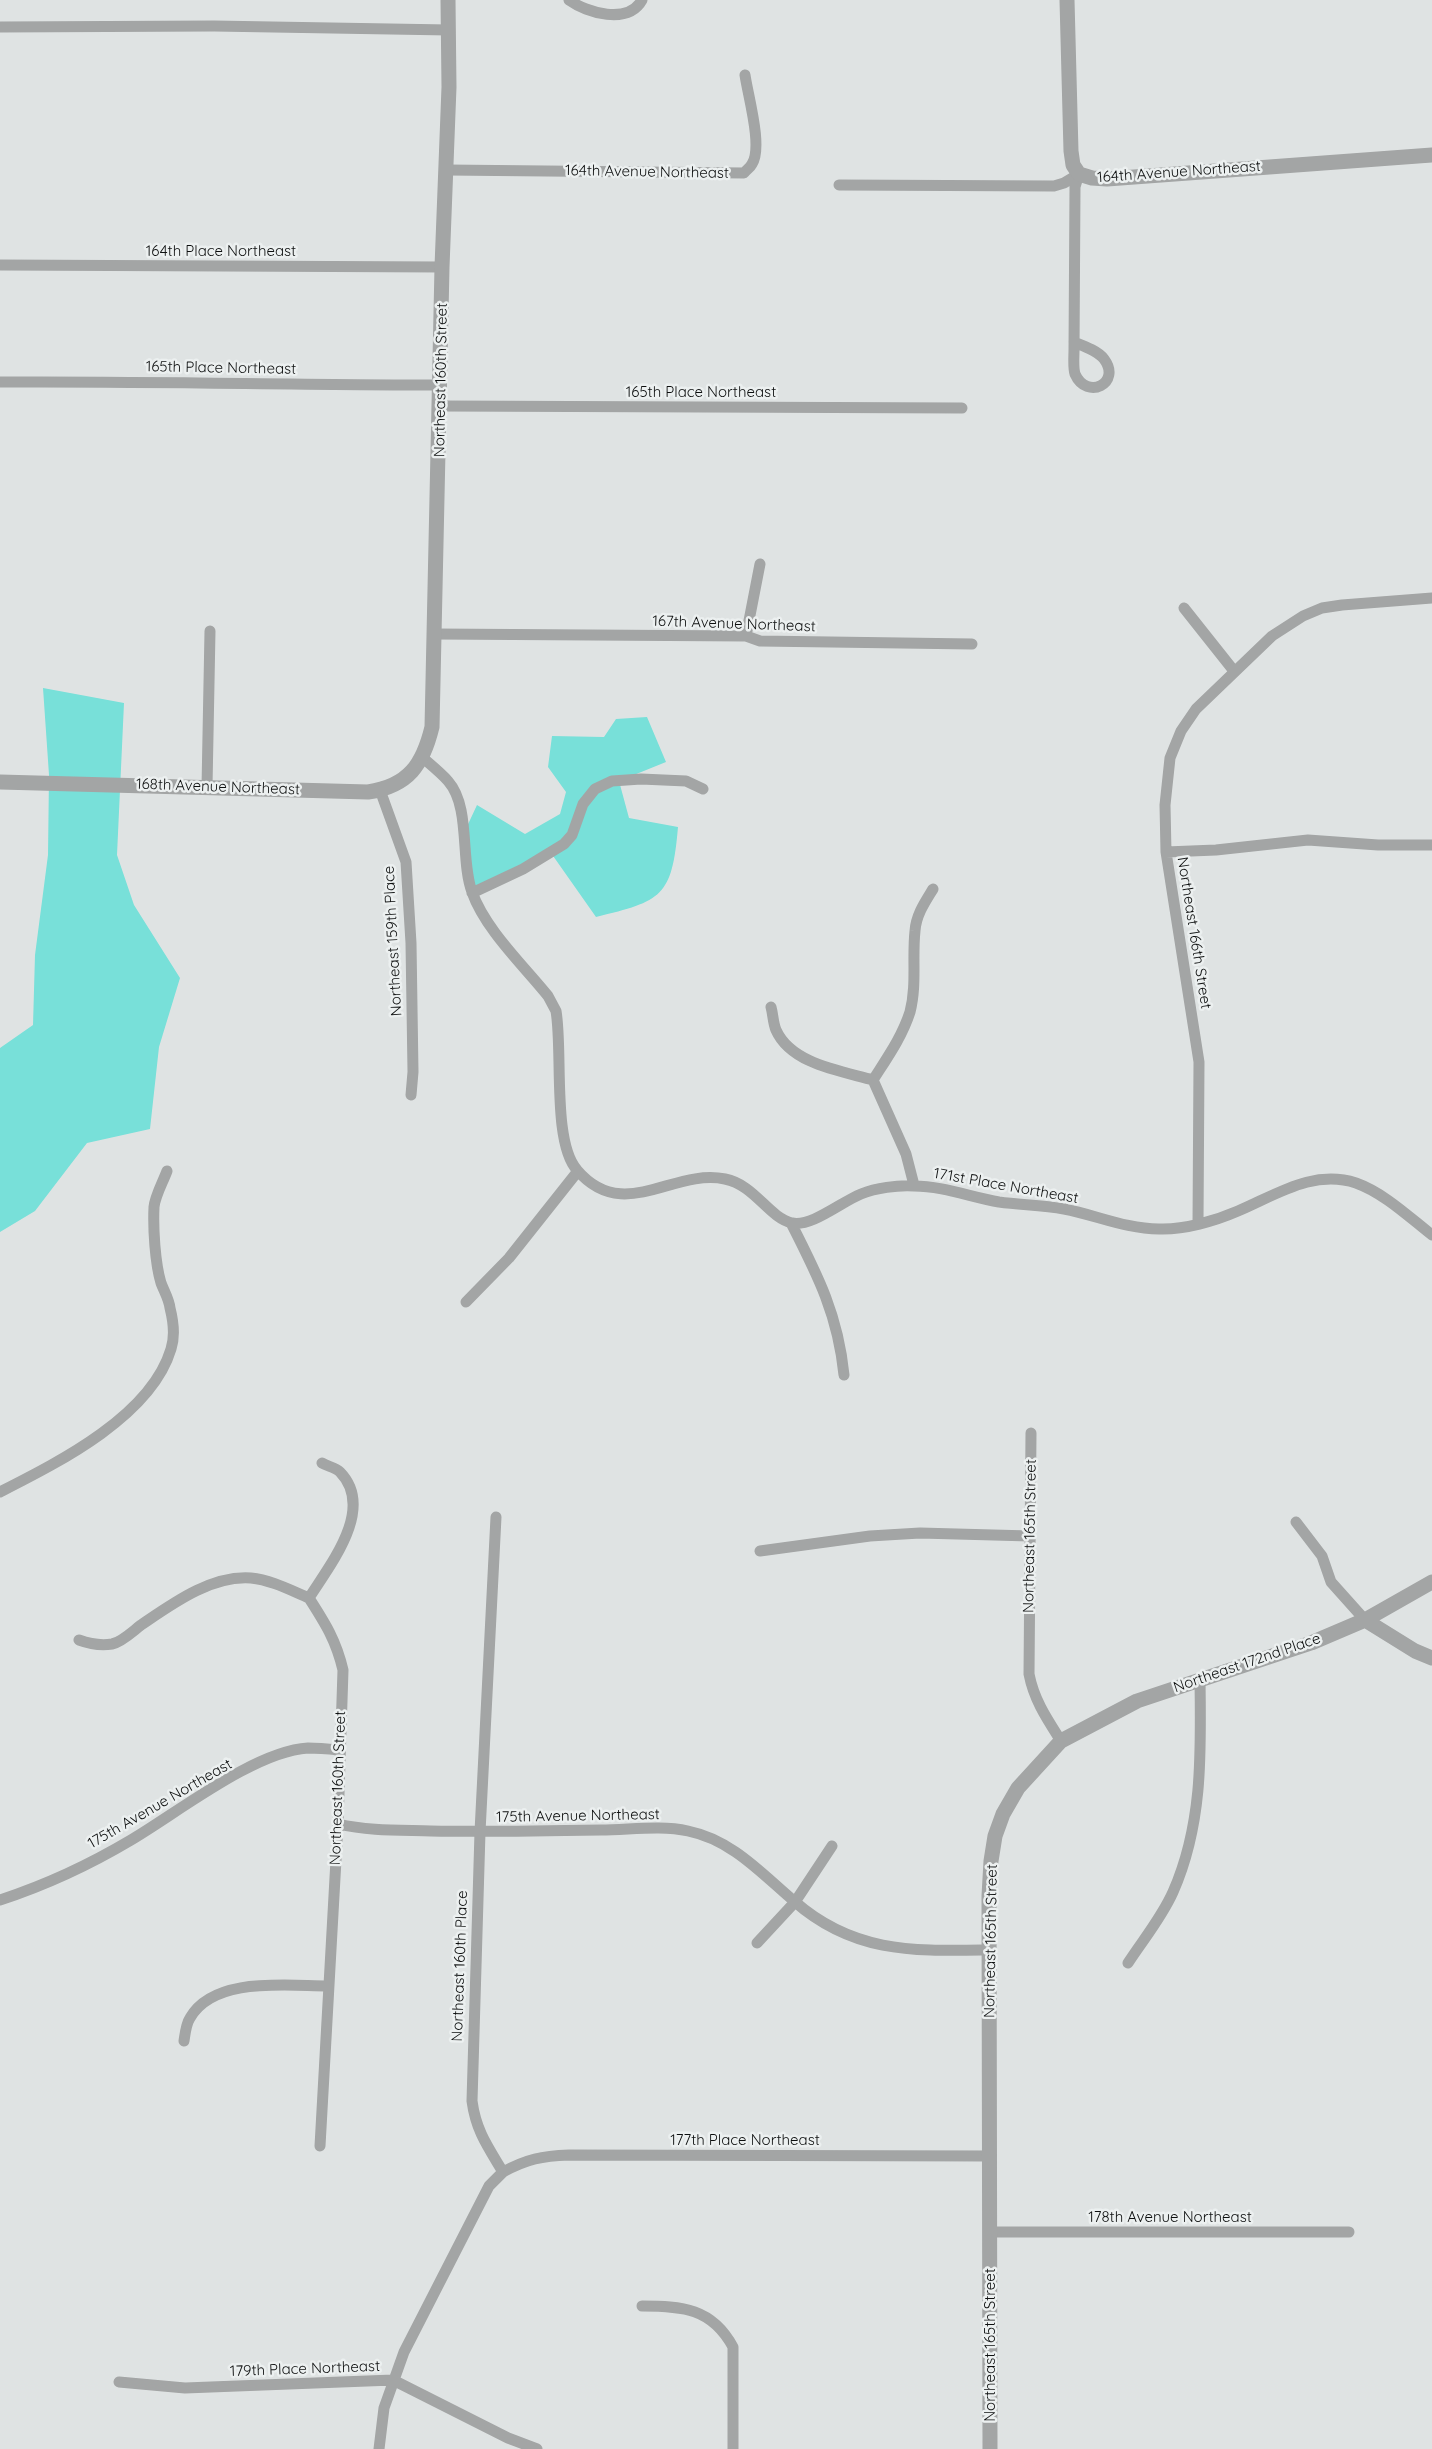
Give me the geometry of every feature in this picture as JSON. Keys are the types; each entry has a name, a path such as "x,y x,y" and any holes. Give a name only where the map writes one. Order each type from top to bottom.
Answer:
{"street":[{"name":"Northeast 160th Street","path":"423,758 432,727 441,406 442,267 447,170 448,0"},
{"path":"569,0 582,9 598,14 611,14 631,9 642,0"},
{"path":"1067,0 1071,151 1073,165 1079,174 1075,187 1074,342"},
{"path":"0,27 214,26 449,30"},
{"name":"164th Avenue Northeast","path":"447,170 744,173 752,164 756,151 756,135 745,75"},
{"name":"164th Avenue Northeast","path":"840,185 1054,186 1064,183 1079,174 1092,178 1108,179 1432,156"},
{"name":"164th Place Northeast","path":"0,265 442,267"},
{"name":"165th Place Northeast","path":"0,382 166,381 284,385 441,385"},
{"name":"165th Place Northeast","path":"441,406 962,408"},
{"path":"746,636 760,564"},
{"path":"1184,608 1234,671 1272,636 1303,616 1322,608 1432,598"},
{"path":"207,787 210,631"},
{"name":"167th Avenue Northeast","path":"435,634 746,636 760,641 972,644"},
{"name":"Northeast 166th Street","path":"1198,1223 1199,1062 1166,852 1165,805 1170,758 1182,731 1196,709 1234,671"},
{"path":"423,758 450,782 456,796 462,816 465,871 472,893 485,916 548,996 556,1011 564,1146 578,1171 603,1189 619,1194 641,1193 708,1177 725,1179 741,1184 778,1216 791,1223 831,1306 842,1352 844,1375"},
{"name":"168th Avenue Northeast","path":"0,782 368,792 380,790 410,774 423,758"},
{"path":"472,893 524,869 564,844 572,835 583,804 596,789 612,781 641,779 686,781 703,789"},
{"name":"Northeast 159th Place","path":"380,790 406,862 411,943 413,1072 411,1095"},
{"path":"1166,852 1216,850 1308,840 1350,844 1432,845"},
{"path":"873,1080 901,1036 910,1012 915,984 915,930 920,910 933,889"},
{"path":"771,1007 776,1029 786,1045 797,1054 827,1067 873,1080"},
{"path":"873,1080 906,1154 914,1186"},
{"path":"0,1492 82,1448 114,1423 150,1388 163,1370 172,1347 170,1306 161,1281 154,1206 167,1171"},
{"path":"466,1302 509,1258 578,1171"},
{"name":"171st Place Northeast","path":"791,1223 804,1223 875,1189 914,1186 1001,1202 1065,1209 1128,1227 1179,1228 1236,1212 1299,1184 1324,1178 1358,1184 1387,1200 1432,1235"},
{"name":"Northeast 165th Street","path":"990,2449 991,1864 995,1836 1002,1814 1018,1788 1061,1741 1040,1709 1032,1690 1029,1674 1031,1432"},
{"path":"79,1640 94,1645 114,1644 164,1609 203,1588 231,1579 251,1578 272,1582 308,1598 344,1542 352,1521 352,1500 347,1483 339,1471 322,1464"},
{"name":"Northeast 160th Place","path":"496,1517 480,1832 472,2101 475,2123 503,2172"},
{"path":"1296,1522 1322,1556 1331,1582 1365,1620 1415,1651 1432,1658"},
{"path":"760,1551 870,1536 920,1533 1030,1536"},
{"name":"Northeast 172nd Place","path":"1061,1741 1137,1701 1303,1646 1365,1620 1432,1582"},
{"name":"Northeast 160th Street","path":"308,1598 331,1632 343,1670 338,1750 338,1824 320,2146"},
{"path":"1128,1963 1173,1893 1189,1852 1196,1816 1201,1749 1200,1680"},
{"name":"175th Avenue Northeast","path":"0,1900 39,1887 131,1840 201,1795 267,1759 307,1748 338,1750"},
{"name":"175th Avenue Northeast","path":"338,1824 362,1830 480,1832 686,1831 724,1844 764,1873 795,1902 831,1927 853,1937 879,1945 916,1951 990,1950"},
{"path":"757,1942 795,1902 832,1846"},
{"path":"184,2041 190,2019 201,2005 229,1989 264,1986 328,1986"},
{"name":"177th Place Northeast","path":"503,2172 524,2160 541,2156 569,2154 991,2156"},
{"path":"379,2449 384,2408 393,2380 458,2243 490,2184 503,2172"},
{"name":"178th Avenue Northeast","path":"990,2232 1349,2232"},
{"path":"642,2306 675,2306 700,2313 715,2322 726,2333 733,2347 733,2449"},
{"name":"179th Place Northeast","path":"119,2382 185,2388 393,2380 508,2438 537,2449"}],"shaded area":[{"path":"43,688 124,703 117,855 134,905 180,978 159,1047 150,1129 87,1143 35,1211 0,1232 0,1048 33,1025 35,955 48,855 49,775"},
{"path":"647,717 666,762 619,781 629,818 678,827 672,868 667,882 660,892 636,906 596,917 551,853 472,893 463,835 477,805 525,834 560,814 566,792 548,767 552,736 604,737 616,719"}]}
